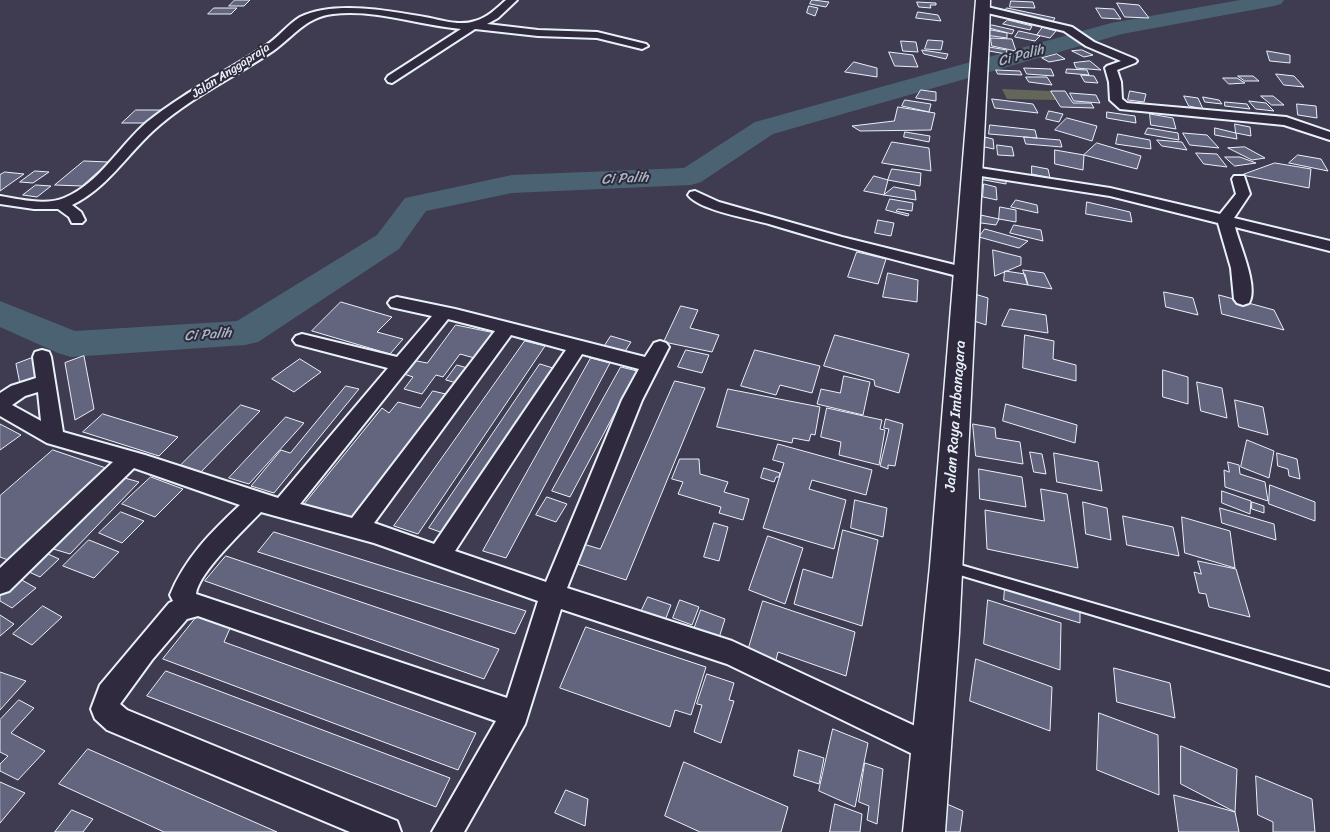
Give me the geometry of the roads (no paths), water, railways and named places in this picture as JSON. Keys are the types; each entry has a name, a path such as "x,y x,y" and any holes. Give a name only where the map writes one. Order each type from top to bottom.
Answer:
{"highway":[{"name":"Jalan Raya Imbanagara","path":"924,832 933,749 965,273 981,72 983,5"}],"street":[{"path":"392,79 474,26 486,21 512,0"},
{"path":"983,5 1063,27 1081,38 1131,61 1111,68 1115,82 1116,100 1121,104 1146,109 1210,112 1286,121 1330,136"},
{"name":"Jalan Anggapraja","path":"61,204 87,190 150,126 243,62 269,48 292,27 307,18 333,12 361,11 459,26 538,33 597,35 642,46"},
{"path":"973,171 1110,192 1330,246"},
{"path":"1239,179 1243,194 1230,210 1225,220 1243,278 1243,299"},
{"path":"695,195 714,205 836,240 965,273"},
{"path":"0,200 61,204 76,215 77,220"},
{"path":"397,303 578,346 655,356 632,400 553,594 515,714 447,832"},
{"path":"283,508 444,313"},
{"path":"357,529 507,328"},
{"path":"302,340 401,365"},
{"path":"439,556 578,346"},
{"path":"42,357 54,437"},
{"path":"0,403 18,391 46,382"},
{"path":"0,407 54,437 130,459 257,502 357,529 732,653 933,749"},
{"path":"1,583 130,459"},
{"path":"190,606 182,595 185,584 216,545 257,502"},
{"path":"386,832 117,720 105,709 109,694 178,611 190,606 198,606 515,714"}],"lane":[{"path":"946,566 1330,678"}],"waterway":[{"name":"Ci Palih","path":"0,313 71,344 245,333 388,242 416,204 512,184 691,176 764,128 1119,28 1274,0"}]}
